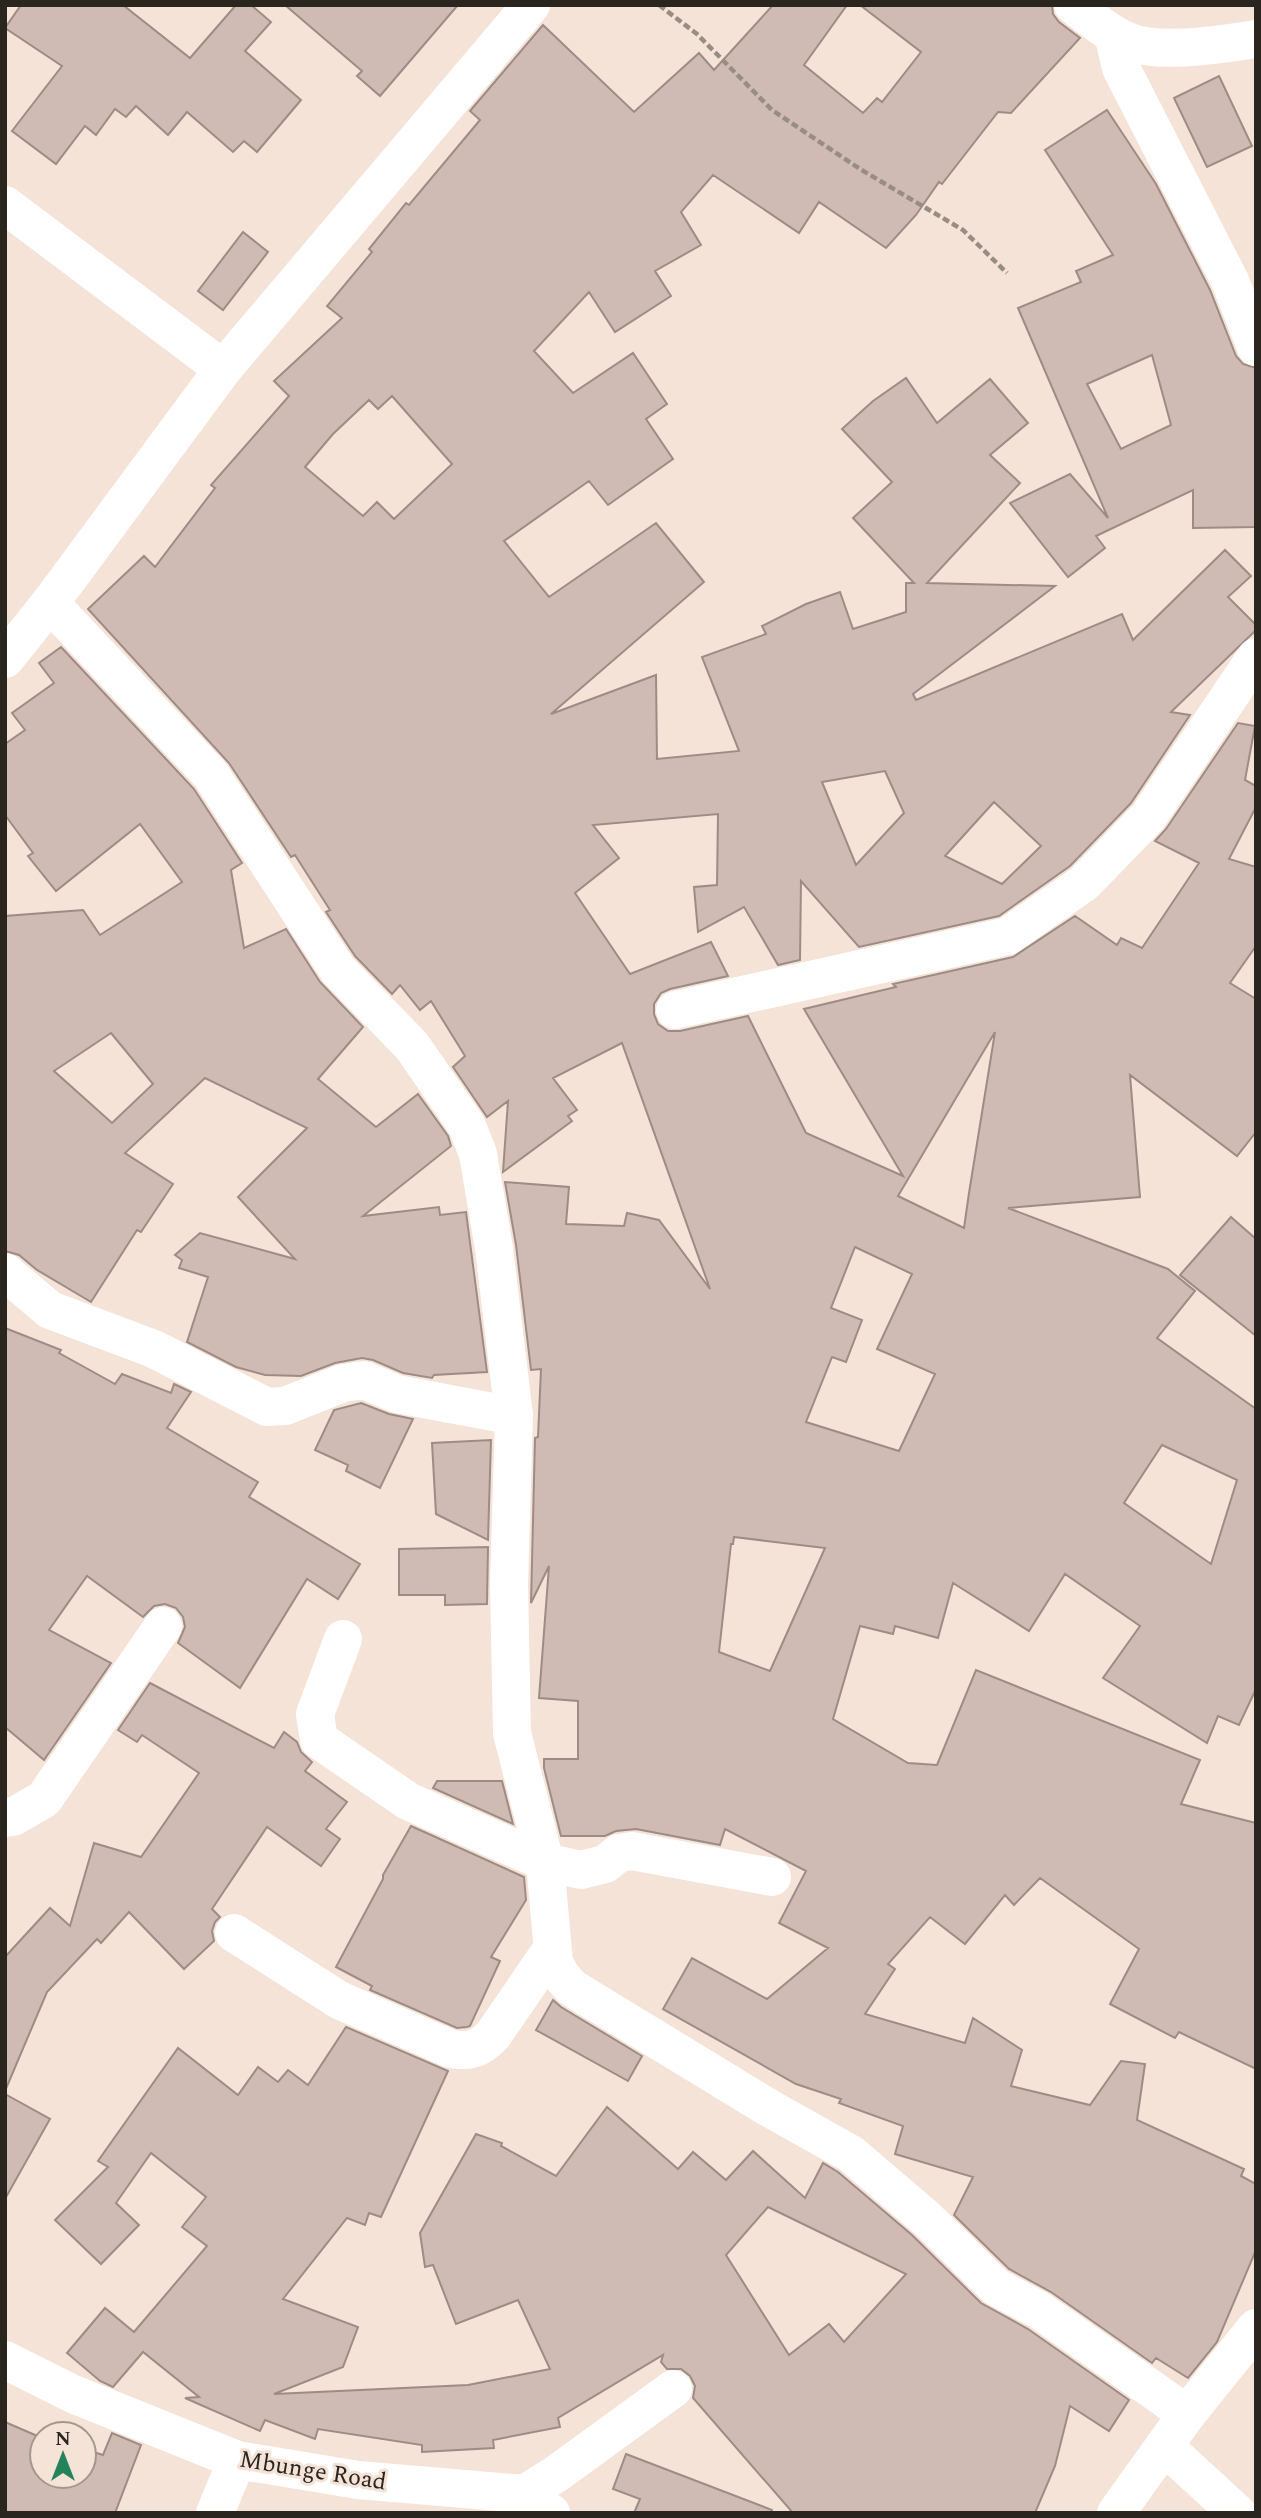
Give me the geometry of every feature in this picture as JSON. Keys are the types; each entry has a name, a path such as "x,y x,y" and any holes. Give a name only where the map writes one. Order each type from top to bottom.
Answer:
{"street":[{"path":"5,659 50,603 223,369 531,5"},
{"path":"1073,5 1130,43 1162,47 1209,46 1256,38"},
{"path":"1113,34 1121,68 1230,281 1256,347"},
{"path":"5,205 223,369"},
{"path":"50,603 211,775 338,970 412,1046 467,1126 478,1154 484,1180 514,1416 509,1585 512,1733 545,1862 554,1964 562,1977 572,1988 769,2108 851,2154 927,2219 996,2287 1039,2311 1187,2414"},
{"path":"675,1010 1008,936 1084,883 1148,817 1256,657"},
{"path":"5,1272 50,1310 154,1349 267,1407 285,1406 343,1383 364,1380 397,1394 514,1416"},
{"path":"5,1818 13,1817 44,1799 163,1626"},
{"path":"343,1639 315,1714 319,1740 408,1801 545,1862 582,1870 605,1864 619,1853 632,1851 772,1877"},
{"path":"234,1933 339,2000 451,2049 463,2051 474,2049 493,2035 552,1949"},
{"path":"1116,2513 1187,2414 1256,2328"},
{"name":"Mbunge Road","path":"5,2360 74,2394 237,2460 358,2480 538,2504"},
{"path":"538,2504 556,2474 673,2389"},
{"path":"1164,2446 1237,2513"},
{"path":"215,2513 237,2460"}],"path":[{"path":"659,5 697,34 772,110 860,169 963,230 1007,273"}],"building":[{"path":"21,5 123,5 190,58 236,5 251,5 271,22 245,51 301,100 257,152 244,141 233,152 187,112 168,135 136,106 126,117 115,109 96,135 85,126 56,164 12,131 62,66 5,28"},
{"path":"285,5 458,5 380,96 357,76 362,71"},
{"path":"773,5 847,5 804,65 863,113 877,98 882,102 921,52 860,5 1052,5 1053,14 1059,22 1080,38 1011,113 998,112 942,184 939,182 916,215 886,248 819,202 799,233 713,175 681,212 701,245 655,271 671,296 615,332 589,292 534,351 573,393 633,353 667,404 646,419 673,459 608,505 589,481 504,541 549,597 656,523 704,582 551,714 656,675 657,759 739,751 702,657 766,634 762,626 806,604 840,592 853,629 906,612 906,583 914,583 853,518 892,482 842,429 873,401 906,378 937,423 990,379 1028,423 990,455 1020,483 927,583 1055,586 913,694 916,700 1122,614 1133,640 1225,550 1251,576 1228,597 1256,625 1256,630 1171,712 1190,715 1131,803 1070,866 999,916 859,947 801,881 800,960 778,965 744,907 698,932 694,887 717,885 718,814 593,825 619,858 575,893 630,974 711,942 728,976 661,993 654,1004 658,1024 668,1031 680,1031 748,1016 806,1133 903,1176 804,1009 896,987 893,984 1013,957 1075,916 1117,945 1121,938 1142,948 1199,863 1155,841 1238,723 1255,726 1245,780 1256,786 1256,807 1229,859 1256,867 1256,946 1230,983 1256,999 1256,1132 1237,1156 1130,1075 1140,1197 1008,1208 1168,1269 1195,1291 1157,1338 1256,1409 1256,1689 1239,1725 1218,1716 1207,1743 1103,1678 1140,1626 1065,1574 1029,1631 953,1583 938,1638 895,1626 893,1634 860,1626 833,1719 908,1763 937,1765 976,1670 1200,1760 1181,1804 1256,1823 1256,2069 1179,2032 1175,2038 1110,2004 1139,1949 1040,1878 1014,1905 1005,1895 965,1944 930,1917 888,1964 895,1969 865,2014 965,2043 973,2018 1022,2050 1011,2086 1090,2105 1121,2061 1145,2064 1137,2120 1244,2169 1241,2176 1256,2184 1256,2250 1217,2342 1188,2378 1156,2358 1152,2363 1051,2292 1009,2269 954,2215 973,2177 895,2154 903,2126 839,2103 841,2099 796,2084 663,2009 692,1958 767,1999 828,1948 779,1923 806,1871 725,1829 720,1845 636,1829 616,1831 605,1836 561,1836 544,1768 544,1759 578,1759 578,1701 539,1698 549,1566 531,1603 535,1438 538,1437 541,1369 531,1370 516,1245 505,1182 569,1187 566,1224 624,1226 627,1213 659,1220 710,1289 622,1043 553,1078 577,1110 568,1116 572,1121 503,1172 508,1101 487,1117 453,1067 465,1056 431,1001 420,1010 400,985 392,994 355,956 326,912 330,910 295,855 291,857 229,763 88,609 144,556 155,567 215,488 211,485 289,396 274,381 342,318 327,306 372,252 369,249 406,203 409,205 480,120 470,111 543,25 634,112 699,53 714,70","holes":["392,396 452,464 394,519 377,502 363,516 305,467 333,434 369,400 378,409","885,771 904,813 856,865 822,782","994,802 1041,846 1002,884 945,856","995,1032 969,1193 964,1228 898,1196","855,1247 912,1274 877,1349 935,1374 899,1451 806,1422 832,1357 846,1362 862,1320 831,1308","1162,1445 1237,1480 1211,1564 1124,1503","734,1537 825,1548 770,1671 719,1652"]},
{"path":"1219,76 1252,146 1207,167 1174,98"},
{"path":"1107,110 1156,184 1210,290 1236,356 1243,364 1256,368 1256,527 1193,528 1193,490 1096,536 1105,548 1068,577 1010,503 1070,474 1108,518 1018,308 1081,282 1076,271 1113,255 1045,150","holes":["1152,355 1171,425 1121,449 1087,384"]},
{"path":"243,232 268,252 223,310 198,291"},
{"path":"61,647 194,789 242,863 231,870 244,948 286,929 320,982 363,1027 318,1079 376,1127 418,1094 448,1136 451,1146 363,1216 439,1207 440,1215 466,1212 487,1372 434,1375 432,1378 403,1373 362,1358 335,1363 301,1376 265,1375 236,1367 187,1342 208,1277 179,1268 182,1260 175,1255 200,1233 295,1259 238,1197 307,1128 205,1078 125,1153 173,1184 141,1232 137,1230 91,1302 37,1270 19,1255 5,1251 5,916 83,910 100,935 182,882 140,824 56,891 28,856 33,853 5,815 5,744 25,730 12,713 54,683 39,663","holes":["111,1033 153,1084 112,1123 54,1071"]},
{"path":"1231,1217 1256,1239 1256,1336 1180,1275"},
{"path":"5,1328 61,1350 59,1353 115,1384 122,1374 171,1393 174,1384 191,1392 167,1428 258,1482 249,1497 360,1564 338,1599 307,1579 240,1688 178,1643 185,1627 183,1617 176,1608 165,1604 154,1606 143,1617 87,1576 49,1630 111,1663 44,1760 5,1727"},
{"path":"361,1403 389,1414 413,1419 380,1488 346,1471 348,1465 315,1450 334,1410"},
{"path":"491,1440 488,1540 436,1514 432,1443"},
{"path":"488,1547 487,1604 445,1605 445,1595 399,1595 399,1549"},
{"path":"150,1683 274,1748 284,1732 297,1742 301,1752 312,1762 305,1771 347,1802 326,1829 340,1839 321,1866 267,1827 212,1909 220,1917 212,1931 214,1941 184,1969 129,1912 101,1943 97,1939 47,1992 5,2091 5,1957 50,1908 70,1926 94,1843 141,1857 199,1773 142,1735 137,1742 118,1730"},
{"path":"437,1781 502,1781 513,1824 433,1788"},
{"path":"411,1826 524,1877 526,1900 491,1957 500,1961 470,2026 467,2027 457,2028 370,1990 372,1986 336,1967"},
{"path":"553,2000 642,2056 628,2081 536,2030"},
{"path":"346,2027 448,2071 381,2217 369,2213 365,2225 347,2218 283,2299 358,2327 343,2367 274,2394 468,2385 550,2369 518,2300 456,2324 433,2265 425,2267 420,2233 476,2134 502,2143 501,2146 556,2176 607,2107 678,2169 693,2152 726,2180 753,2151 805,2198 823,2163 838,2172 912,2235 981,2303 1028,2329 1129,2400 1109,2431 1070,2406 1055,2466 1035,2513 793,2513 693,2398 695,2386 690,2376 681,2369 667,2369 661,2362 663,2355 558,2418 560,2427 493,2440 494,2448 422,2452 422,2445 318,2429 315,2439 265,2420 260,2431 185,2398 199,2397 143,2352 113,2387 100,2381 67,2353 105,2308 134,2332 207,2246 182,2227 206,2197 151,2153 116,2203 139,2225 101,2264 55,2220 108,2167 98,2161 178,2048 238,2095 258,2067 278,2082 288,2070 308,2085","holes":["768,2207 906,2274 844,2342 829,2324 789,2355 726,2255"]},
{"path":"5,2094 50,2119 5,2199"},
{"path":"5,2422 28,2432 28,2490 98,2490 98,2453 103,2455 112,2433 141,2445 115,2513 5,2513"},
{"path":"626,2454 772,2510 771,2513 634,2513 640,2499 613,2489"}]}
